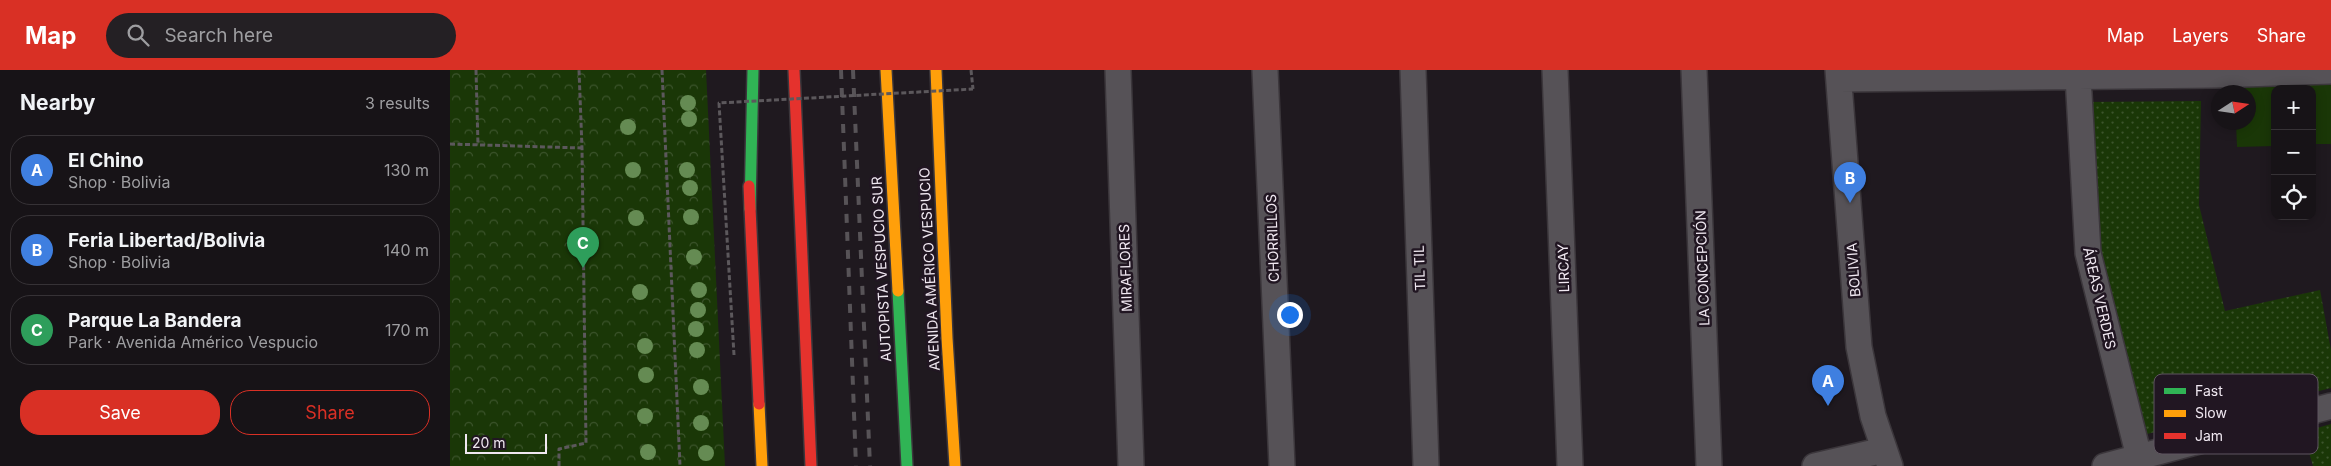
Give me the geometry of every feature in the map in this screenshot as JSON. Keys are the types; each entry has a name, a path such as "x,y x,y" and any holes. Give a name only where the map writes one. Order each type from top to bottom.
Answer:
{"main road":[{"path":"742,70 762,466"},
{"path":"750,209 753,70"},
{"path":"794,70 811,466"},
{"name":"AUTOPISTA VESPUCIO SUR","path":"886,70 907,466"},
{"name":"AVENIDA AMÉRICO VESPUCIO","path":"936,70 947,338 955,466"}],"street":[{"name":"MIRAFLORES","path":"1118,70 1131,466"},
{"name":"CHORRILLOS","path":"1265,70 1282,466"},
{"name":"TIL TIL","path":"1413,70 1426,466"},
{"name":"LIRCAY","path":"1555,70 1570,466"},
{"name":"LA CONCEPCIÓN","path":"1694,70 1709,466"},
{"path":"1839,75 2078,76 2248,71 2331,71"},
{"name":"BOLIVIA","path":"1839,75 1859,347 1868,399 1887,458"},
{"name":"ÁREAS VERDES","path":"2078,76 2088,253 2138,457"},
{"path":"2318,409 2331,406"},
{"path":"2105,466 2154,453"},
{"path":"1815,466 1887,458"}],"path":[{"path":"476,70 478,145"},
{"path":"560,466 559,449 586,443 582,148 579,70"},
{"path":"662,70 680,466"},
{"path":"734,355 719,103 972,88 971,70"},
{"path":"450,144 582,148"}],"green space":[{"path":"450,70 706,70 725,466 450,466"},
{"path":"2331,79 2331,144 2316,144 2316,85 2271,85 2271,146 2237,147 2236,130 2256,130 2256,85 2235,85 2235,82"},
{"path":"2201,101 2199,205 2225,311 2320,290 2331,350 2331,388 2318,391 2318,374 2154,374 2154,432 2131,438 2086,256 2083,102"},
{"path":"2331,424 2331,466 2313,466 2309,454 2318,454 2318,428"}],"railway":[{"path":"841,70 856,466"},
{"path":"853,70 870,466"}],"traffic: fast":[{"path":"750,209 753,70"},
{"path":"898,291 907,466"}],"traffic: slow":[{"path":"886,70 898,291"},
{"path":"936,70 947,338 955,466"},
{"path":"759,404 762,466"}],"traffic: jam":[{"path":"794,70 811,466"},
{"path":"749,186 759,404"}],"place":[{"name":"Feria Libertad/Bolivia","path":"1850,203"},
{"name":"Parque La Bandera","path":"583,268"},
{"name":"El Chino","path":"1828,406"}]}
